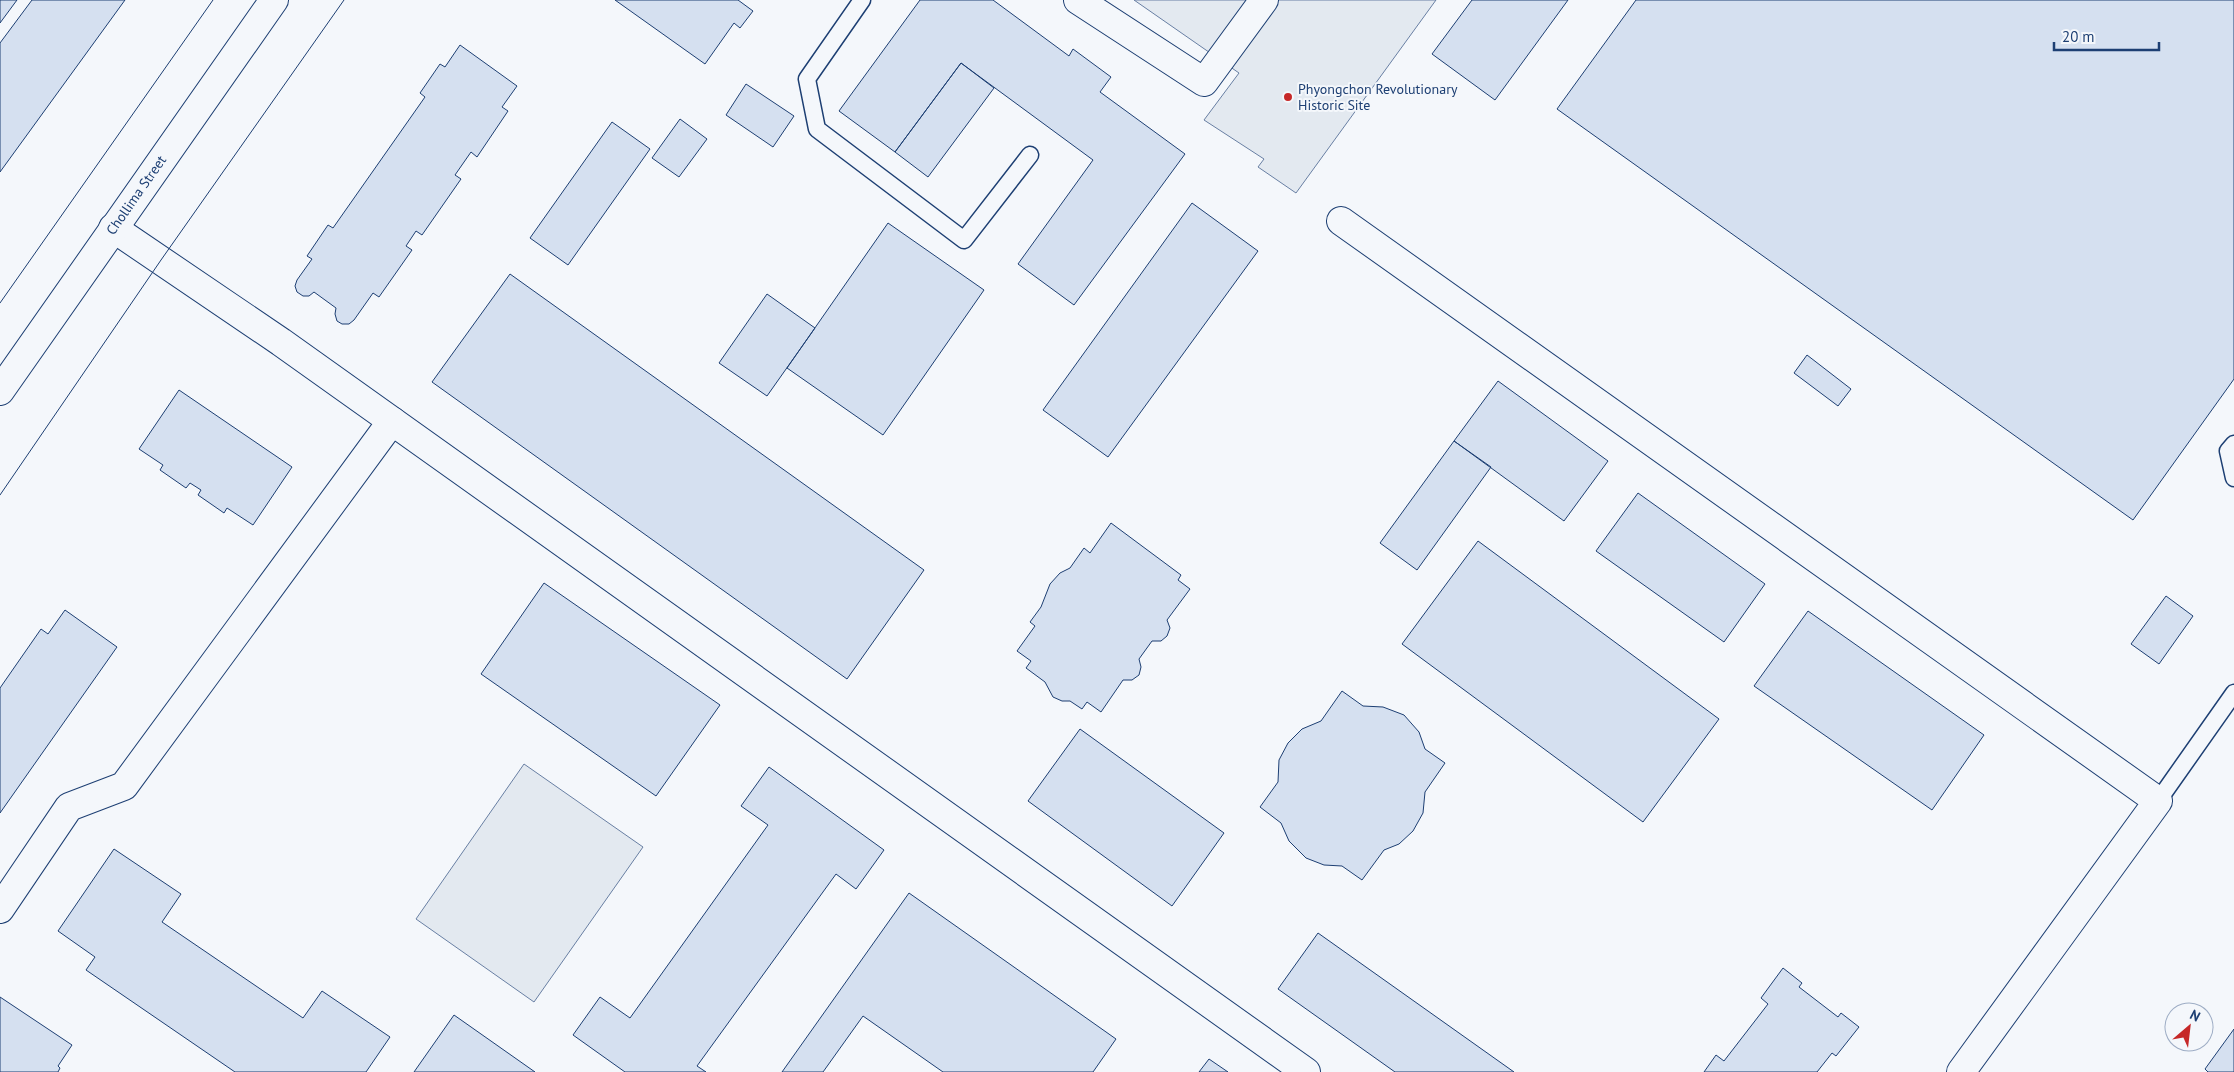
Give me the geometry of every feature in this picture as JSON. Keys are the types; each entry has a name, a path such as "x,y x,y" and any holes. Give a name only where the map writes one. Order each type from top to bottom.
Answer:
{"main road":[{"name":"Chollima Street","path":"0,392 274,0"},
{"path":"1078,0 1204,82 1264,0"},
{"path":"1341,221 2158,801 1961,1072"},
{"path":"113,228 392,421 1306,1072"},
{"path":"0,909 69,807 124,786 392,421"}],"lane":[{"path":"862,0 807,79 817,129 964,240 1030,155"},
{"path":"2234,444 2228,451 2234,478"},
{"path":"2158,801 2234,693"}],"shaded area":[{"name":"Phyongchon Revolutionary Historic Site","path":"1134,0 1436,0 1296,193 1258,167 1264,159 1204,120 1239,73"},
{"path":"524,764 643,847 534,1002 416,919"}],"building":[{"path":"0,0 17,0 0,23"},
{"path":"32,0 125,0 0,172 0,43"},
{"path":"615,0 738,0 753,11 740,28 734,23 705,64"},
{"path":"920,0 993,0 1069,56 1073,49 1111,77 1100,92 1185,154 1074,305 1018,264 1093,160 961,63 895,152 839,111"},
{"path":"1472,0 1568,0 1495,100 1432,54"},
{"path":"1636,0 2234,0 2234,379 2133,520 1557,109"},
{"path":"460,45 517,86 502,107 508,111 477,157 471,152 455,175 461,179 422,235 416,231 406,246 412,250 379,297 373,293 354,320 349,324 342,324 337,321 336,308 314,292 309,296 303,296 297,292 295,286 297,280 312,259 307,256 328,225 333,228 425,97 420,93 440,64 445,67"},
{"path":"961,63 994,88 928,177 895,152"},
{"path":"746,84 794,116 773,147 726,115"},
{"path":"680,119 707,139 679,177 652,158"},
{"path":"612,122 650,149 568,265 530,238"},
{"path":"1192,203 1258,251 1108,457 1043,410"},
{"path":"888,223 984,290 883,435 787,368"},
{"path":"510,274 924,570 847,679 432,382"},
{"path":"767,294 815,328 767,396 719,363"},
{"path":"1807,355 1851,389 1838,406 1794,373"},
{"path":"1498,381 1608,461 1564,521 1454,441"},
{"path":"179,390 292,467 253,525 227,508 224,513 198,495 201,490 190,483 186,488 160,470 163,465 139,449"},
{"path":"1454,441 1491,467 1417,570 1380,543"},
{"path":"1638,493 1765,584 1724,642 1596,551"},
{"path":"1111,523 1181,575 1178,580 1190,589 1167,620 1170,628 1167,636 1161,641 1152,641 1139,659 1141,667 1139,675 1132,680 1123,680 1101,712 1087,702 1082,709 1070,701 1062,701 1053,697 1045,682 1026,668 1031,661 1017,651 1035,626 1030,622 1041,607 1050,584 1060,573 1070,568 1084,548 1090,553"},
{"path":"1478,541 1719,719 1643,822 1402,644"},
{"path":"544,583 720,705 656,796 481,674"},
{"path":"2166,596 2193,616 2159,664 2131,644"},
{"path":"65,610 117,647 0,813 0,688 41,629 48,634"},
{"path":"1808,611 1984,735 1932,810 1754,686"},
{"path":"1342,691 1363,706 1383,707 1404,715 1419,732 1425,749 1445,763 1425,792 1423,813 1413,831 1399,844 1384,850 1362,880 1342,866 1324,865 1306,858 1289,841 1281,823 1260,807 1278,782 1279,760 1288,743 1302,729 1321,721"},
{"path":"1080,729 1224,833 1172,906 1028,801"},
{"path":"769,767 884,850 856,889 836,874 697,1066 706,1072 625,1072 573,1035 600,997 630,1018 768,825 741,806"},
{"path":"114,849 181,894 162,922 303,1018 322,991 390,1037 366,1072 235,1072 86,970 95,957 58,931"},
{"path":"909,893 1116,1039 1093,1072 943,1072 863,1016 823,1072 782,1072"},
{"path":"1318,933 1514,1072 1395,1072 1278,989"},
{"path":"1783,968 1802,983 1799,987 1838,1017 1841,1013 1859,1027 1836,1056 1832,1053 1817,1072 1704,1072 1716,1055 1724,1061 1768,1004 1761,998"},
{"path":"0,997 72,1045 58,1066 60,1068 58,1072 0,1072"},
{"path":"454,1015 535,1072 414,1072"},
{"path":"2234,1029 2234,1072 2208,1072 2205,1069"},
{"path":"1209,1059 1228,1072 1199,1072"}],"tram line":[{"path":"0,303 213,0"},
{"path":"0,495 161,260 344,0"}],"place":[{"name":"Phyongchon Revolutionary Historic Site","path":"1288,97"}]}
